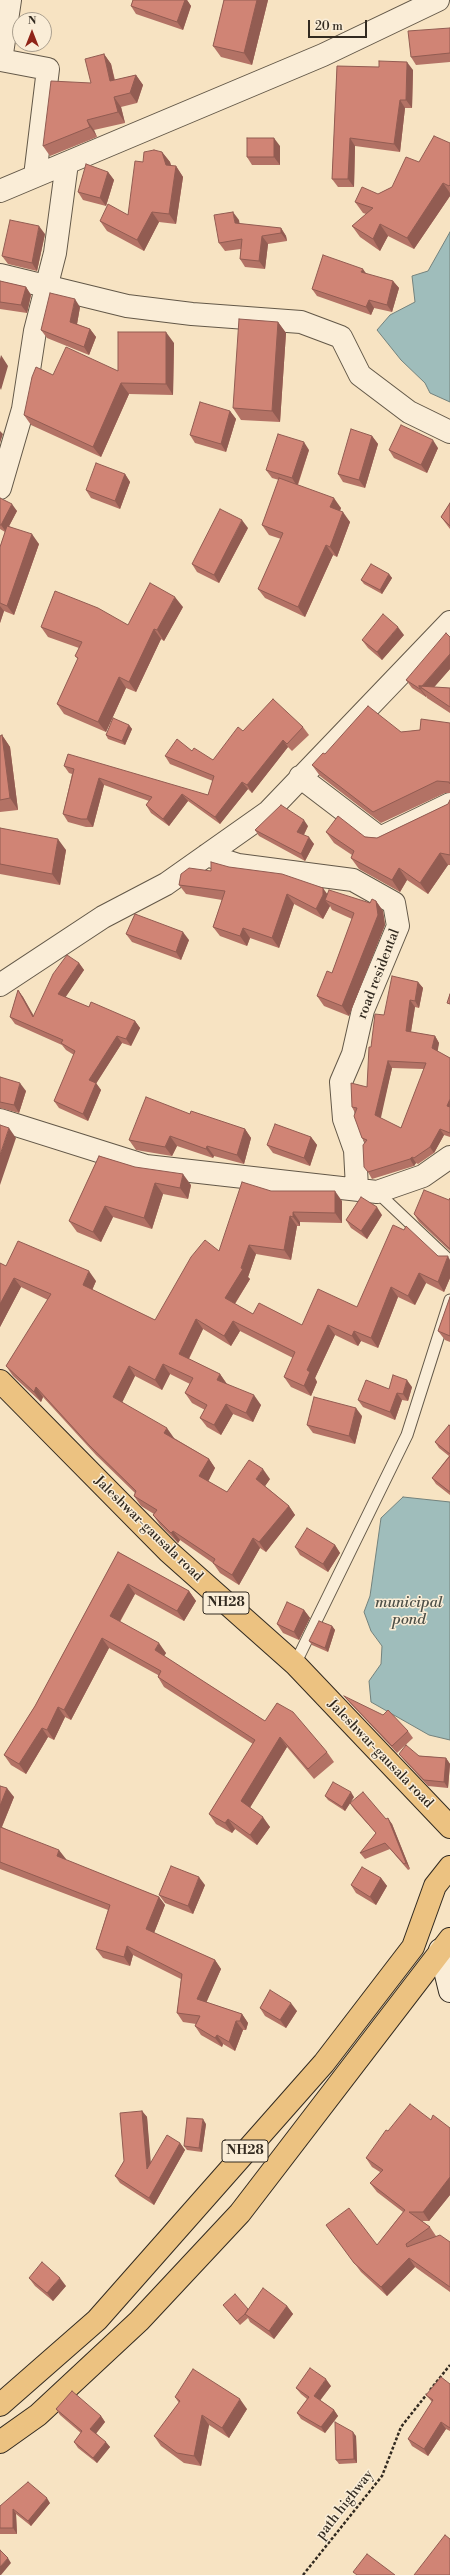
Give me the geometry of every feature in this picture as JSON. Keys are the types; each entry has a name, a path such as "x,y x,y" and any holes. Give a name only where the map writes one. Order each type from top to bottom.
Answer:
{"main road":[{"name":"Jaleshwar-gausala road","path":"0,1381 169,1552 295,1664 450,1827"},
{"name":"NH28","path":"0,2405 97,2320 324,2063 413,1947 435,1886 450,1867"},
{"name":"NH28","path":"0,2442 38,2414 139,2321 240,2213 445,1944"}],"street":[{"path":"10,0 1,60 48,69 35,176"},
{"path":"0,191 323,55 438,0"},
{"path":"0,488 24,409 35,331 55,253 67,163"},
{"path":"0,275 46,288 127,306 192,314 301,322 340,338 360,375 409,412 450,432"},
{"path":"0,985 103,917 166,884 268,812 450,622"},
{"path":"300,777 380,838 450,804"},
{"name":"road residental","path":"207,855 246,866 353,880 394,903 398,926 363,1010 353,1054 341,1082 344,1118 367,1190"},
{"path":"0,1120 146,1166 332,1188 367,1190 423,1176 450,1157"},
{"path":"445,1944 450,1991"}],"lane":[{"path":"367,1190 450,1261"},
{"path":"295,1664 407,1435 450,1300"}],"path":[{"name":"path highway","path":"304,2575 382,2476 401,2427 450,2365"}],"water":[{"path":"450,232 450,402 430,393 425,383 401,360 377,330 390,315 415,302 412,276 428,271"},
{"name":"municipal pond","path":"403,1497 450,1502 450,1740 429,1735 371,1702 369,1681 381,1664 382,1646 371,1631 364,1612 370,1596 381,1518"}],"building":[{"path":"133,0 185,0 177,22 131,6"},
{"path":"224,0 257,0 244,53 213,46"},
{"path":"450,28 450,53 411,57 408,31"},
{"path":"104,54 110,81 136,75 130,93 114,97 118,112 87,120 90,127 43,146 51,81 91,83 85,59"},
{"path":"379,61 407,62 406,100 400,100 394,144 350,138 348,179 332,179 337,66 379,67"},
{"path":"434,136 450,143 450,185 449,186 443,183 407,238 380,224 373,239 352,226 373,208 355,202 362,187 378,194 392,187 406,157 419,162"},
{"path":"247,138 274,138 274,157 247,157"},
{"path":"154,150 162,152 166,165 176,166 169,214 152,212 137,240 100,221 108,204 128,215 135,161 143,162 144,152"},
{"path":"86,164 108,172 100,198 78,192"},
{"path":"233,212 235,223 281,228 281,233 262,236 259,261 240,259 242,239 219,243 214,215"},
{"path":"10,220 39,226 32,263 2,256"},
{"path":"323,255 363,269 361,272 393,281 387,305 369,300 366,307 312,289"},
{"path":"0,281 26,287 21,305 0,302"},
{"path":"50,293 75,299 70,322 90,329 84,347 41,330"},
{"path":"239,319 278,322 272,411 233,408"},
{"path":"118,332 166,332 166,384 121,383 93,447 24,415 32,377 36,367 53,375 66,347 118,371"},
{"path":"200,402 230,411 221,444 190,435"},
{"path":"401,425 433,440 421,465 389,450"},
{"path":"351,429 372,436 359,480 338,474"},
{"path":"278,434 304,442 292,478 266,470"},
{"path":"96,463 125,474 115,501 86,490"},
{"path":"279,478 334,498 330,507 343,512 330,547 326,545 298,607 258,589 283,533 262,525"},
{"path":"0,498 12,504 1,525 0,525"},
{"path":"450,503 450,526 441,517"},
{"path":"220,509 242,520 214,575 192,564"},
{"path":"7,526 32,534 7,606 0,603 0,547"},
{"path":"371,564 389,574 380,590 361,580"},
{"path":"150,583 175,597 157,630 154,629 129,682 119,677 98,722 57,704 78,658 75,656 82,642 41,627 55,591 98,608 128,625"},
{"path":"383,614 398,627 377,652 362,640"},
{"path":"446,633 450,637 450,654 422,686 419,686 420,689 406,680"},
{"path":"419,686 450,688 450,707"},
{"path":"273,699 303,727 287,744 283,740 247,785 242,782 215,817 182,794 163,819 146,805 152,797 99,778 87,819 81,819 63,814 74,769 64,766 68,754 208,795 214,776 165,756 177,739 192,751 194,748 213,760 238,727 243,731"},
{"path":"368,706 401,732 420,730 421,719 450,723 450,784 449,782 437,781 373,812 312,765 323,753 325,754"},
{"path":"113,718 129,725 122,741 106,735"},
{"path":"2,735 10,798 0,800 0,736"},
{"path":"450,800 450,855 440,853 420,883 399,868 392,880 351,858 354,851 326,832 338,816 365,837 377,838 448,804"},
{"path":"281,805 304,820 297,832 309,837 301,854 255,830"},
{"path":"0,828 58,839 52,874 0,864"},
{"path":"211,862 229,867 282,874 323,888 323,895 316,909 287,894 272,938 243,928 240,936 213,927 225,891 179,885 181,874 189,868 211,871"},
{"path":"329,890 370,903 372,899 376,901 378,915 342,1006 317,996 327,971 332,973 354,913 325,900"},
{"path":"135,914 183,932 176,952 126,934"},
{"path":"67,955 79,963 58,994 89,1007 91,1002 135,1021 126,1039 117,1036 89,1080 96,1083 83,1114 54,1101 75,1051 61,1043 63,1040 10,1017 18,990 33,1017 53,974"},
{"path":"392,976 418,982 415,1001 410,1000 406,1031 435,1036 432,1048 450,1058 450,1099 447,1106 450,1107 450,1133 440,1129 430,1147 414,1158 412,1157 410,1159 368,1172 364,1167 363,1145 367,1140 362,1138 354,1116 357,1108 352,1107 351,1083 367,1087 369,1047 371,1047 375,1014 384,1015","holes":["388,1061 426,1063 401,1128 375,1115"]},
{"path":"450,994 450,1004 447,1003"},
{"path":"0,1077 20,1083 14,1105 0,1102"},
{"path":"146,1097 190,1114 191,1111 245,1129 237,1155 207,1146 206,1149 170,1136 165,1147 129,1140"},
{"path":"275,1124 311,1137 304,1158 267,1145"},
{"path":"0,1125 9,1128 0,1155"},
{"path":"99,1156 135,1167 183,1174 180,1188 155,1183 144,1218 105,1206 93,1232 69,1221"},
{"path":"242,1182 271,1191 335,1191 335,1213 293,1212 293,1217 290,1216 284,1250 249,1245 241,1268 243,1269 225,1298 253,1314 259,1303 302,1325 318,1289 357,1307 393,1225 404,1230 406,1226 438,1256 448,1256 438,1282 419,1273 408,1296 391,1287 371,1338 354,1331 352,1336 328,1325 307,1370 310,1372 304,1386 284,1377 295,1352 233,1321 224,1336 196,1319 179,1354 220,1374 217,1380 254,1395 246,1413 226,1404 214,1425 200,1418 207,1405 185,1393 193,1378 163,1364 155,1380 129,1366 113,1397 167,1428 164,1433 209,1459 199,1476 227,1492 249,1460 263,1469 256,1479 289,1506 259,1542 253,1538 232,1575 213,1563 215,1559 173,1531 171,1533 153,1515 157,1510 134,1496 136,1491 89,1445 36,1387 34,1392 6,1366 51,1294 14,1278 0,1304 0,1263 6,1266 18,1241 89,1271 83,1285 155,1320 191,1257 205,1240 219,1251"},
{"path":"424,1190 449,1200 450,1198 450,1249 414,1214"},
{"path":"361,1197 377,1207 361,1231 346,1220"},
{"path":"450,1297 450,1336 438,1331"},
{"path":"393,1375 407,1380 403,1394 397,1393 390,1412 358,1400 366,1380 389,1389"},
{"path":"314,1397 356,1408 349,1436 307,1425"},
{"path":"449,1425 450,1426 450,1454 435,1442"},
{"path":"450,1456 450,1492 432,1478"},
{"path":"307,1528 335,1545 323,1564 295,1547"},
{"path":"118,1552 189,1591 177,1611 128,1584 110,1616 159,1643 155,1650 265,1721 277,1703 293,1712 327,1752 308,1769 280,1737 241,1801 263,1817 250,1835 228,1819 225,1823 209,1814 255,1740 158,1677 161,1671 102,1638 64,1710 58,1707 47,1730 42,1728 19,1764 4,1755 35,1706"},
{"path":"287,1602 304,1610 294,1632 277,1624"},
{"path":"319,1621 332,1626 325,1648 309,1641"},
{"path":"344,1696 383,1715 388,1710 408,1731 392,1746"},
{"path":"406,1745 419,1756 446,1758 444,1782 424,1780 399,1754"},
{"path":"333,1782 351,1792 342,1807 325,1796"},
{"path":"0,1786 7,1788 0,1806"},
{"path":"363,1792 386,1819 388,1818 406,1863 404,1864 385,1843 360,1853 376,1833 350,1803"},
{"path":"0,1827 59,1850 57,1856 159,1897 146,1929 215,1960 197,1999 242,2014 240,2021 236,2021 229,2042 217,2035 215,2038 195,2026 200,2016 177,2013 182,1974 127,1946 124,1957 96,1949 110,1905 0,1862"},
{"path":"171,1866 199,1877 188,1906 159,1895"},
{"path":"362,1867 381,1878 370,1897 351,1885"},
{"path":"270,1990 291,2003 280,2020 260,2008"},
{"path":"410,2104 431,2120 433,2115 450,2128 450,2177 423,2212 409,2212 430,2227 406,2244 407,2247 440,2235 450,2242 450,2287 409,2258 381,2287 354,2263 326,2225 349,2208 377,2245 405,2210 370,2183 383,2170 366,2158 386,2130 388,2131"},
{"path":"142,2111 147,2169 167,2135 180,2143 149,2198 115,2176 124,2161 120,2113"},
{"path":"187,2118 203,2119 199,2148 184,2146"},
{"path":"42,2262 60,2278 47,2293 29,2278"},
{"path":"263,2288 287,2306 269,2331 245,2314"},
{"path":"235,2294 248,2309 237,2321 223,2305"},
{"path":"310,2368 326,2379 314,2396 334,2410 321,2427 297,2413 309,2397 296,2388"},
{"path":"193,2369 240,2399 222,2428 202,2415 194,2456 177,2453 154,2436 180,2401 175,2397"},
{"path":"441,2377 450,2384 450,2428 441,2422 424,2449 408,2439 433,2400 426,2395"},
{"path":"72,2391 101,2416 90,2429 106,2442 93,2458 74,2442 82,2431 56,2409"},
{"path":"335,2422 353,2432 354,2459 336,2460"},
{"path":"28,2482 47,2498 28,2521 13,2509 13,2528 0,2528 0,2506"},
{"path":"445,2535 450,2539 450,2575 414,2575"},
{"path":"0,2550 8,2558 0,2567"},
{"path":"367,2554 395,2575 357,2575 353,2572"}]}
